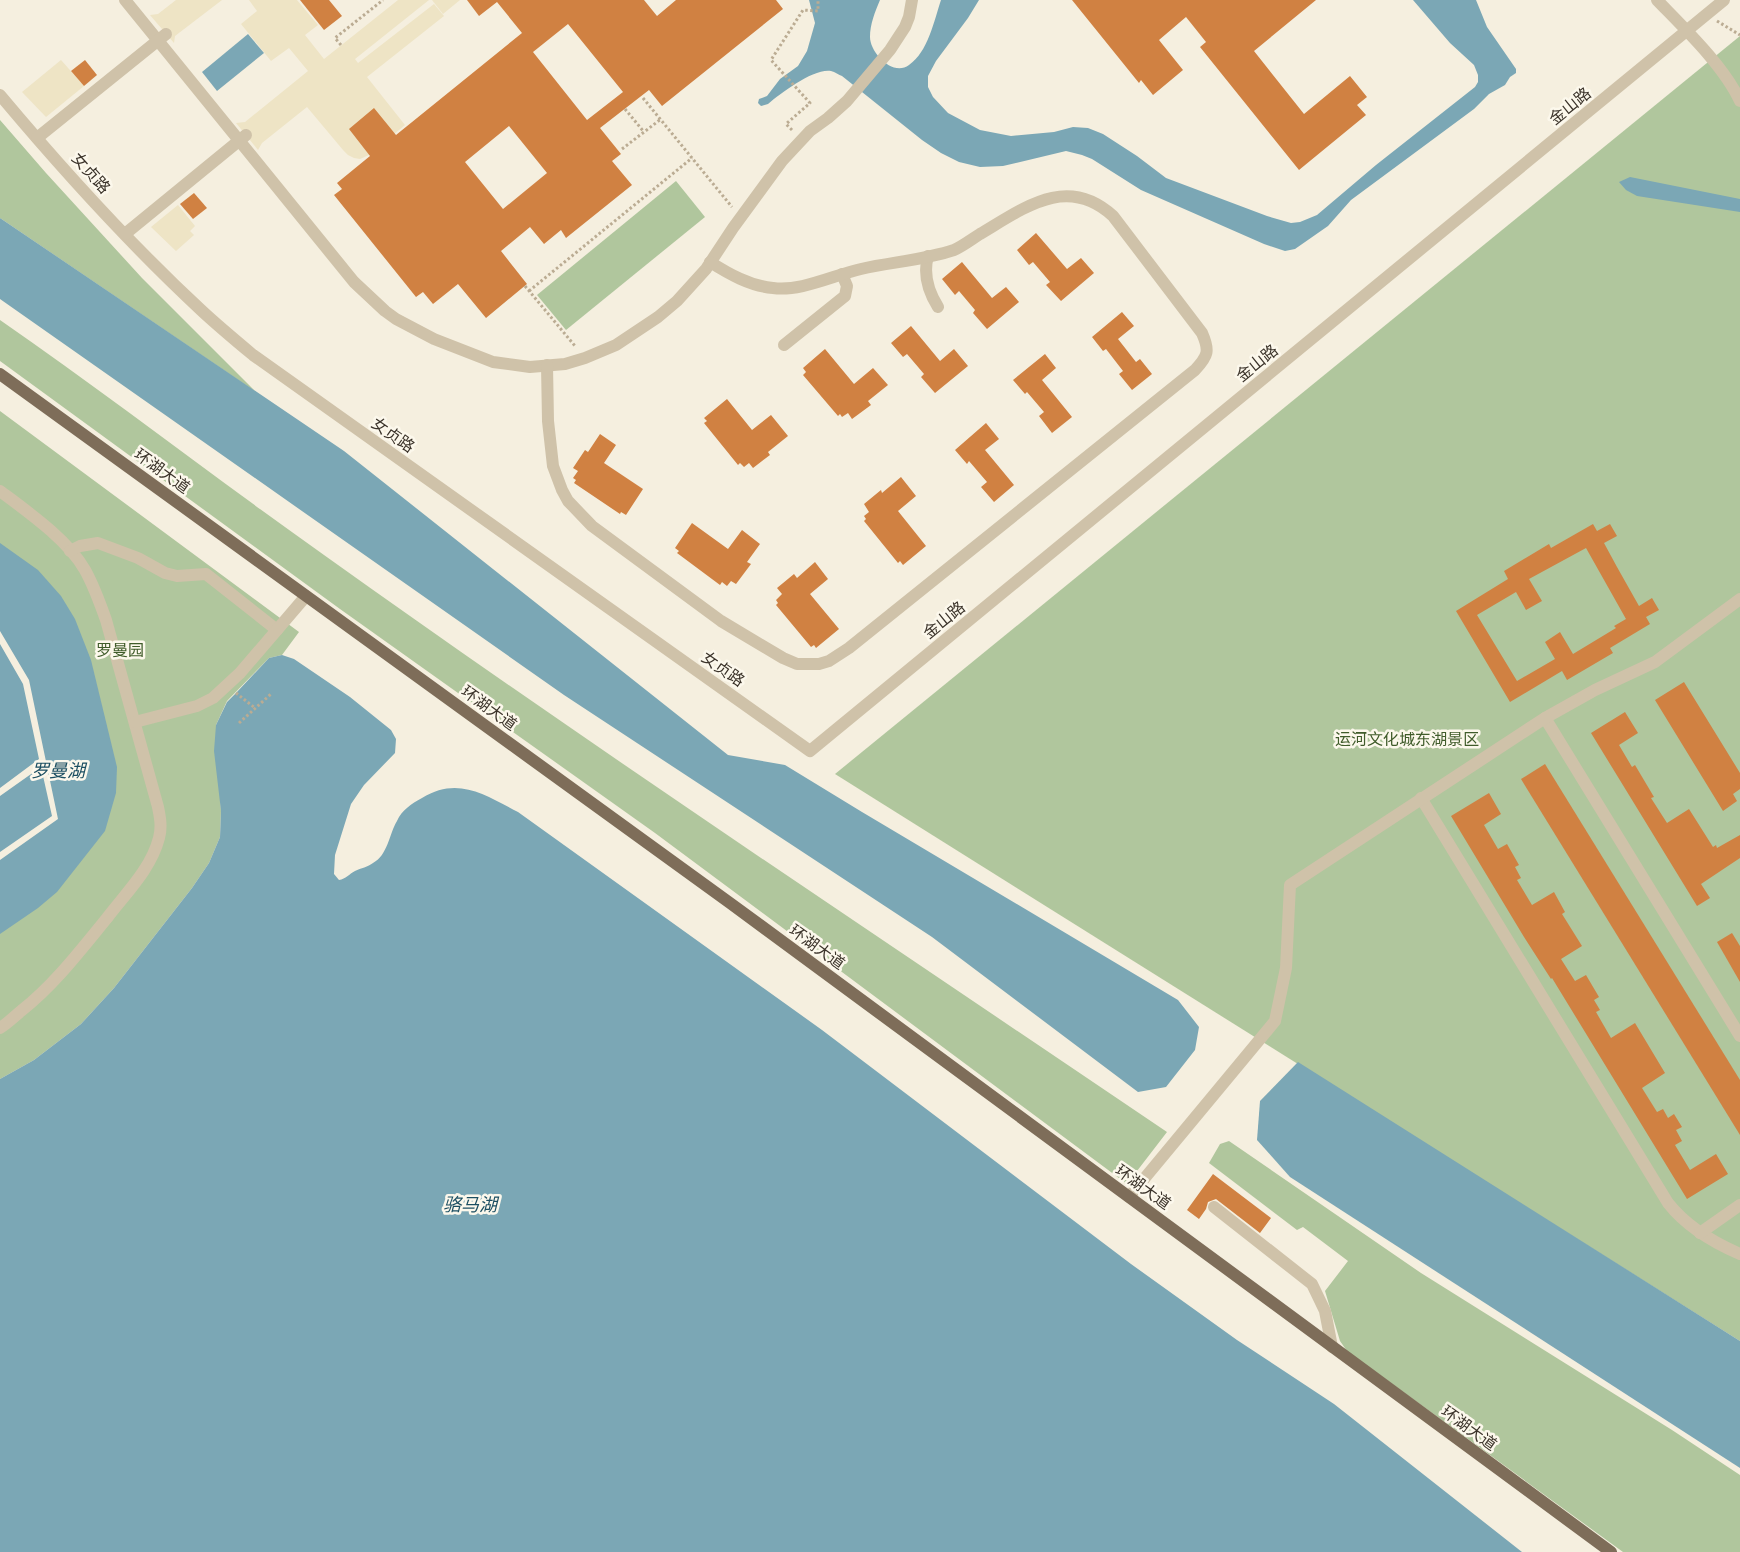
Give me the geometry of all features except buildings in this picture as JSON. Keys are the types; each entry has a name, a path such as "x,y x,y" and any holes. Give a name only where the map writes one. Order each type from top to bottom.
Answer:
{"main road":[{"name":"环湖大道","path":"0,374 722,897 1611,1552"}],"street":[{"path":"125,0 162,38 354,282 385,312 434,339 493,362 530,367 565,364 616,345 658,317 677,301 710,262 782,161 801,140 847,101 890,50 905,26 912,0"},
{"path":"1656,0 1687,31 1733,84 1740,101"},
{"name":"金山路","path":"810,751 1724,0"},
{"path":"37,138 162,38"},
{"name":"女贞路","path":"0,95 125,234 201,310 253,355 810,751"},
{"path":"125,234 242,138"},
{"path":"547,365 550,450 556,478 568,501 592,526 721,620 783,658 797,664 819,664 828,661 857,642 1195,370 1207,354 1206,341 1198,327 1113,216 1092,201 1073,196 1048,199 1010,216 955,249 842,274 789,288 757,285 738,278 710,262"},
{"path":"928,256 926,265 927,282 938,307"},
{"path":"784,345 845,296 847,286 842,274"},
{"path":"0,492 36,519 70,551 84,569 96,593 106,620 160,819 159,837 151,858 138,878 59,977 32,1003 0,1028"},
{"path":"70,551 80,546 98,543 138,558 165,573 178,576 206,574 277,630"},
{"path":"134,722 197,706 213,698 240,673 306,596"},
{"path":"1129,1197 1275,1021 1286,968 1290,885 1545,718 1595,690 1655,662 1740,599"},
{"path":"1545,718 1740,1036"},
{"path":"1421,798 1668,1203 1684,1221 1700,1233 1740,1254"},
{"path":"1700,1233 1740,1205"},
{"path":"1214,1208 1312,1284 1325,1310 1332,1347"}],"path":[{"path":"341,45 335,38 383,0"},
{"path":"801,140 786,124 810,103 771,60 803,10 818,11 818,0"},
{"path":"1707,15 1740,36"},
{"path":"644,98 741,217"},
{"path":"625,109 644,132"},
{"path":"622,150 661,119"},
{"path":"529,291 692,158"},
{"path":"525,286 585,358"},
{"path":"236,693 255,708"},
{"path":"239,722 270,694"}],"green space":[{"name":"运河文化城东湖景区","path":"1740,36 1740,1341 835,774"},
{"path":"0,120 142,278 256,392 0,218"},
{"path":"676,181 705,217 566,330 537,295"},
{"path":"0,320 428,629 744,846 1167,1132 1127,1184 655,833 340,609 0,361"},
{"name":"罗曼园","path":"0,411 299,632 282,655 269,658 227,701 216,725 221,811 220,837 209,863 192,888 114,988 81,1024 34,1060 0,1079"},
{"path":"1229,1141 1421,1273 1672,1430 1740,1475 1740,1552 1623,1552 1347,1351 1340,1341 1325,1291 1348,1261 1303,1227 1297,1230 1209,1163 1220,1144"}],"shaded area":[{"path":"176,0 222,0 175,36 174,43 150,15 158,14"},
{"path":"249,0 297,0 318,25 305,35 324,59 398,0 429,0 355,59 358,63 434,4 444,16 367,77 405,125 369,155 360,159 354,158 343,150 307,107 262,143 258,150 236,123 245,122 308,71 289,48 271,61 241,24 257,11"},
{"path":"432,0 460,0 443,14"},
{"path":"61,60 84,86 46,117 22,92"},
{"path":"178,205 195,226 190,231 194,235 176,251 151,227"}],"water":[{"path":"809,0 880,0 871,27 871,43 878,56 884,62 896,68 903,68 916,59 926,44 941,0 979,0 936,61 928,76 928,87 933,97 948,113 980,130 1011,136 1054,132 1073,127 1088,128 1103,134 1166,178 1267,216 1291,223 1300,222 1317,215 1376,165 1475,87 1478,82 1478,75 1474,65 1450,43 1413,0 1476,0 1487,27 1516,69 1516,73 1510,77 1505,85 1489,94 1474,109 1351,200 1328,226 1295,249 1285,251 1264,244 1141,190 1092,159 1082,155 1066,151 1003,166 980,167 959,162 922,140 842,76 831,71 816,73 807,77 768,104 761,106 758,103 759,99 767,96 780,79 798,66 807,51 815,23"},
{"path":"248,34 264,53 217,91 202,72"},
{"path":"1630,177 1740,199 1740,212 1637,196 1626,190 1619,182"},
{"path":"0,218 344,451 728,755 785,765 1178,1000 1199,1027 1195,1050 1166,1087 1138,1092 932,937 564,695 0,299"},
{"name":"罗曼湖","path":"0,543 38,570 61,596 75,619 91,660 117,767 116,793 105,831 57,892 38,908 0,934"},
{"name":"骆马湖","path":"282,655 294,659 350,697 391,730 396,739 395,753 364,785 351,804 335,855 334,874 339,880 369,866 378,859 385,850 394,826 401,814 414,803 435,792 459,788 471,790 518,812 822,1030 1131,1264 1237,1340 1334,1404 1522,1552 0,1552 0,1079 34,1060 81,1024 114,988 192,888 209,863 220,837 221,811 214,751 216,725 227,702 269,658"},
{"path":"1298,1062 1740,1341 1740,1468 1290,1177 1257,1140 1260,1101"}],"pier":[{"path":"0,631 29,680 58,819 0,860 0,852 52,816 41,767 0,796 0,788 39,759 23,684 0,644"}]}
